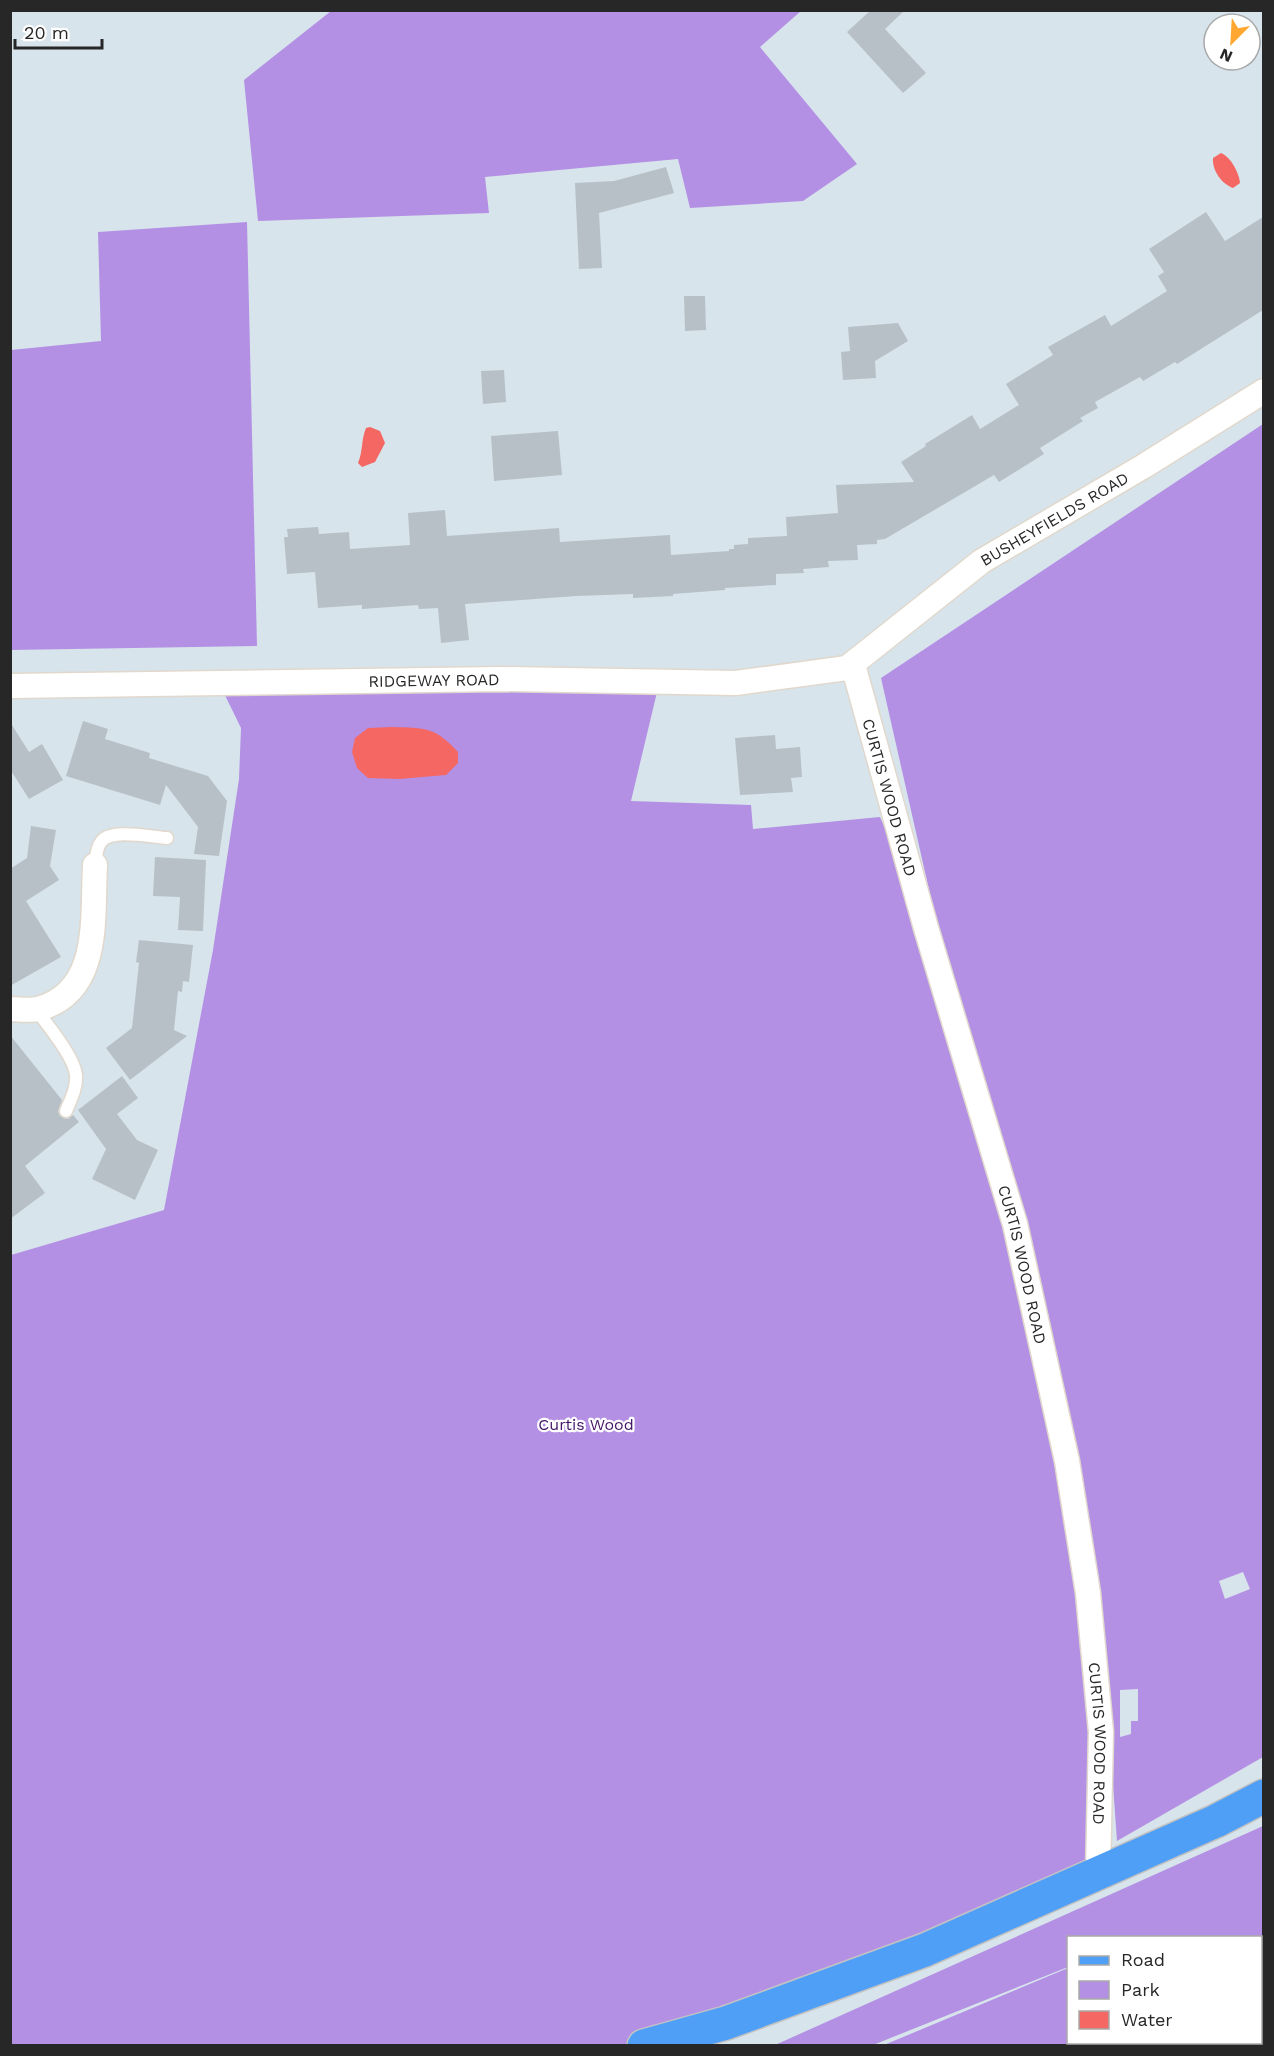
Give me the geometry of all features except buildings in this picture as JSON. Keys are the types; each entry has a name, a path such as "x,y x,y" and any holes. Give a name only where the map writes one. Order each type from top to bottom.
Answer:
{"main road":[{"path":"644,2046 726,2023 925,1950 1098,1875 1216,1821 1263,1796"}],"street":[{"name":"BUSHEYFIELDS ROAD","path":"852,668 982,561 1144,466 1263,391"},
{"name":"RIDGEWAY ROAD","path":"10,686 501,679 736,683 852,668"},
{"name":"CURTIS WOOD ROAD","path":"852,668 926,928 1015,1224 1067,1461 1088,1593 1101,1732 1098,1875"},
{"path":"10,1009 36,1009 62,1000 79,981 90,955 95,865"}],"lane":[{"path":"95,865 98,847 105,837 116,834 167,838"},
{"path":"36,1009 69,1057 76,1073 74,1092 66,1111"}],"green space":[{"path":"331,11 801,11 760,47 857,164 803,201 690,208 678,159 485,177 489,213 258,221 244,80"},
{"path":"247,222 257,646 11,650 11,350 101,341 98,232"},
{"name":"Curtis Wood","path":"1263,424 1263,1757 1117,1841 1099,1589 1098,1875 644,2045 11,2046 11,1255 164,1210 213,950 239,779 241,728 219,683 658,688 631,801 751,805 753,829 880,817 921,910 969,1066 881,678","holes":["1243,1572 1250,1589 1225,1599 1219,1581","1138,1689 1138,1721 1131,1721 1131,1734 1120,1737 1120,1690"]},
{"path":"1263,1826 1263,2045 884,2045 1067,1968 1067,2044 1262,2044 1262,1936 1067,1936 1067,1967 873,2045 775,2045"}],"water":[{"path":"1221,153 1231,162 1238,175 1240,183 1233,188 1222,180 1214,168 1213,158"},
{"path":"370,427 380,431 385,443 375,462 362,467 358,463 364,432"},
{"path":"368,728 422,729 436,733 458,752 458,763 446,775 399,779 368,778 357,768 352,752 355,738"}]}
